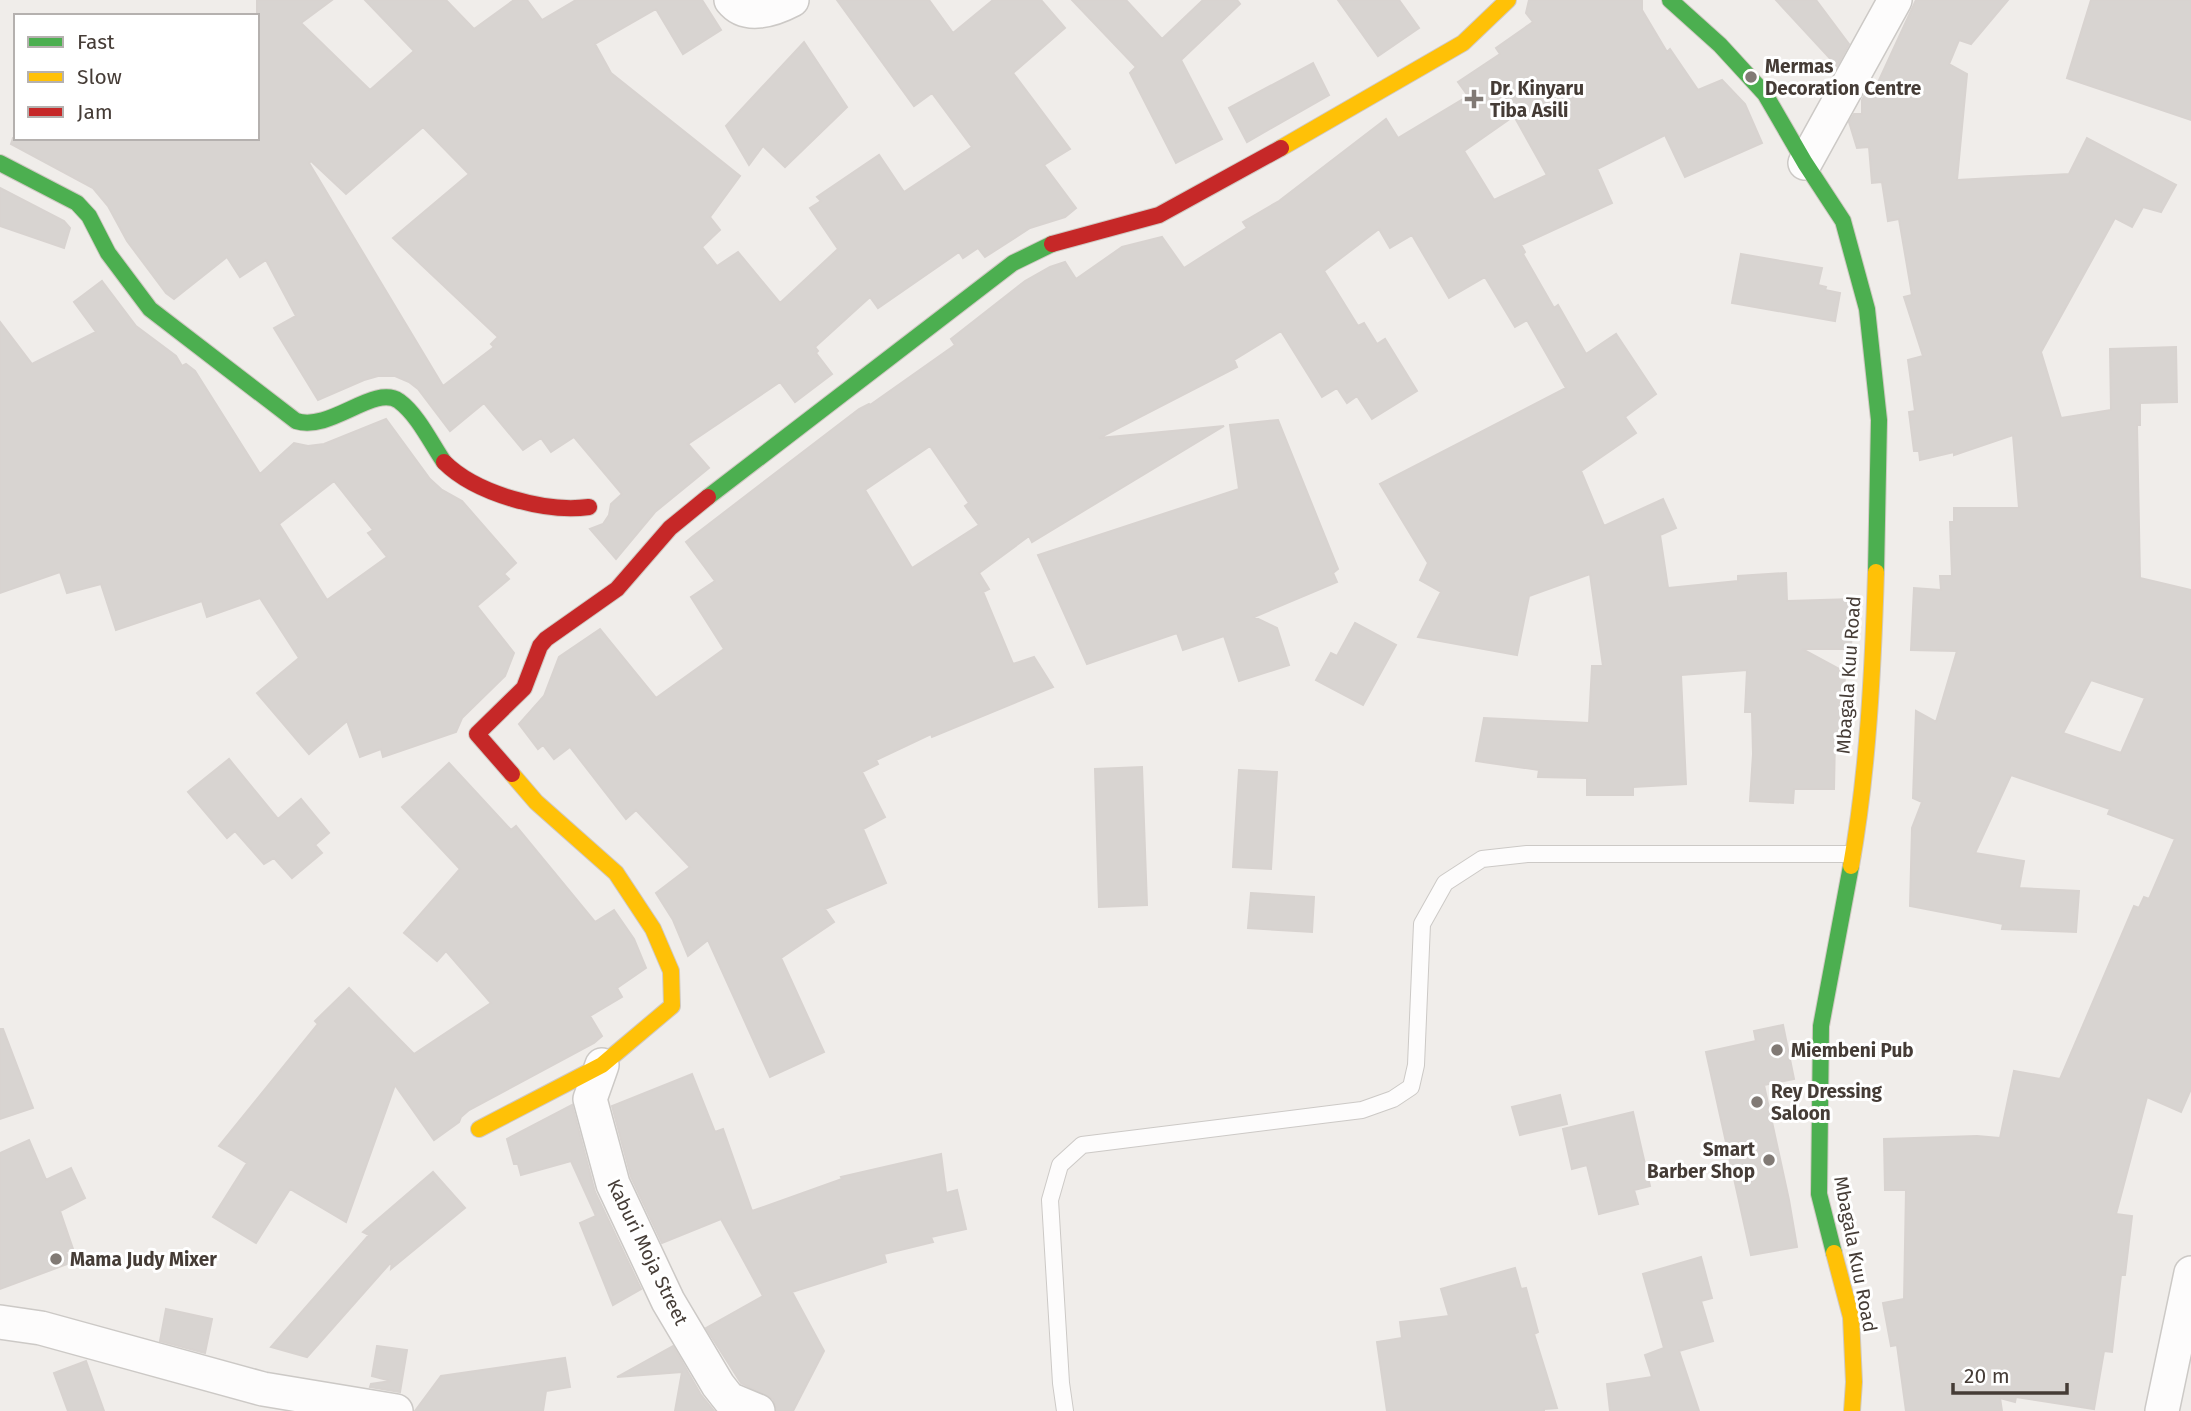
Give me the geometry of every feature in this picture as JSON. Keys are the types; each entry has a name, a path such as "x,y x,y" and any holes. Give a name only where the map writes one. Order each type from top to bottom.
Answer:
{"street":[{"path":"731,0 748,12 760,11 792,0"},
{"path":"479,1129 602,1065 672,1006 671,971 653,929 616,873 536,802 477,734 524,688 540,646 572,619 616,589 648,556 665,531 678,520 1013,263 1041,247 1159,215 1234,175 1463,43 1508,0"},
{"name":"Mbagala Kuu Road","path":"1670,0 1720,44 1765,94 1843,221 1867,309 1879,420 1874,641 1860,805 1821,1026 1819,1107 1819,1194 1851,1317 1854,1382 1852,1411"},
{"path":"1805,163 1895,0"},
{"path":"0,163 84,209 108,253 150,309 296,421 306,424 321,423 382,397 396,399 450,468 470,482 532,503 564,509 589,508"},
{"name":"Kaburi Moja Street","path":"602,1065 590,1099 612,1184 668,1301 718,1385 729,1399 758,1411"},
{"path":"2162,1411 2191,1273"},
{"path":"0,1322 41,1328 263,1389 396,1411"}],"lane":[{"path":"1065,1411 1050,1200 1060,1166 1082,1145 1362,1110 1392,1099 1411,1087 1418,1037 1422,924 1444,883 1482,859 1527,854 1853,854"}],"building":[{"path":"257,0 332,0 301,23 370,90 414,51 365,0 446,0 474,29 514,0 527,0 542,20 576,0 702,0 721,30 683,54 656,9 595,44 611,73 740,176 710,217 720,230 702,247 717,266 738,252 780,303 838,249 810,208 821,201 817,197 879,155 904,192 972,147 932,93 914,106 837,0 929,0 953,33 993,0 1041,0 1065,28 1013,73 1070,149 1044,165 1076,208 1065,217 1030,228 985,257 978,248 963,258 959,252 878,308 870,297 815,347 818,351 816,353 832,374 795,402 780,382 688,444 709,468 655,512 616,559 590,529 603,524 609,515 611,504 622,494 574,437 551,452 541,438 523,450 484,403 450,431 418,389 395,376 378,376 364,380 318,400 274,328 296,316 266,260 240,277 227,257 174,299 166,293 127,241 108,206 93,188 11,144 13,138 259,140","holes":["423,127 469,174 393,238 498,337 491,344 494,347 443,386 309,163 311,161 346,194"]},
{"path":"1072,0 1126,0 1162,39 1203,0 1237,0 1240,4 1181,60 1222,139 1176,163 1130,73 1136,67"},
{"path":"1338,0 1399,0 1419,28 1378,56"},
{"path":"1529,0 1642,0 1642,10 1667,52 1670,49 1698,90 1722,80 1745,104 1762,143 1685,177 1665,135 1597,169 1612,203 1521,245 1525,252 1523,254 1554,308 1558,305 1586,354 1616,334 1656,394 1625,417 1636,433 1581,471 1604,526 1663,499 1676,528 1660,535 1668,588 1738,581 1738,576 1786,573 1787,601 1853,599 1851,649 1802,649 1845,672 1843,738 1835,738 1834,789 1794,789 1793,803 1750,801 1753,754 1752,712 1745,712 1747,670 1681,675 1686,784 1633,787 1633,795 1587,795 1587,778 1538,777 1539,770 1476,761 1484,718 1589,723 1592,666 1603,666 1590,574 1529,596 1517,655 1418,637 1441,592 1420,580 1428,563 1380,484 1566,388 1527,320 1515,327 1485,277 1449,298 1412,235 1390,248 1379,229 1324,271 1358,326 1364,323 1377,344 1385,339 1417,391 1372,419 1357,396 1347,403 1337,388 1322,397 1281,331 1234,360 1237,367 1099,438 1224,426 1032,542 1029,536 979,573 989,589 983,592 1013,664 1034,657 1053,687 932,737 931,734 876,760 878,764 862,772 885,817 863,829 886,883 825,909 834,922 781,958 824,1052 770,1077 708,940 688,956 673,920 656,893 690,867 636,810 626,819 570,747 554,759 543,745 538,749 519,724 544,696 559,657 600,629 656,698 724,649 691,597 715,581 686,542 692,537 859,409 870,405 955,345 951,339 1025,281 1065,262 1076,279 1122,247 1162,237 1184,268 1247,228 1243,222 1279,201 1386,119 1398,138 1468,96 1458,82 1500,54 1496,48 1533,22 1526,13","holes":["1514,116 1547,175 1494,200 1464,151","930,446 969,503 965,506 979,525 912,568 865,490"]},
{"path":"1776,0 1816,0 1849,44 1837,66"},
{"path":"1916,0 2008,0 1971,44 1959,40 1949,64 1967,74 1957,180 2069,174 2087,138 2176,185 2161,212 2143,207 2132,227 2115,218 2041,352 2061,418 2111,410 2110,349 2176,347 2177,402 2140,403 2140,425 2137,425 2140,578 2191,590 2191,1089 2181,1112 2147,1097 2116,1214 2132,1216 2125,1275 2121,1275 2112,1352 2104,1351 2094,1409 2016,1397 2015,1402 2000,1398 2002,1411 1906,1411 1897,1345 1891,1346 1883,1303 1904,1299 1906,1190 1885,1190 1884,1139 1977,1136 2000,1138 2014,1071 2060,1079 2134,906 2139,908 2144,897 2149,899 2175,839 2108,814 2110,809 2011,775 1975,853 2024,861 2019,888 2079,891 2076,932 2002,929 2003,924 1910,906 1912,828 1922,802 1913,798 1916,711 1936,722 1957,651 1911,650 1914,588 1941,590 1940,576 1952,576 1950,522 1954,522 1954,508 2019,508 2013,435 1954,455 1954,452 1920,460 1919,451 1914,451 1909,412 1915,411 1908,360 1923,356 1904,297 1912,295 1899,219 1888,221 1882,182 1872,183 1869,147 1857,148 1849,122 1854,114 1862,114 1862,100 1868,89 1875,89","holes":["2091,680 2145,698 2121,753 2063,733"]},
{"path":"2091,0 2191,0 2191,120 2067,78"},
{"path":"804,42 847,107 785,167 763,146 749,165 726,126"},
{"path":"1313,63 1329,95 1247,142 1229,108"},
{"path":"0,188 64,221 70,228 64,248 0,226"},
{"path":"1741,254 1822,268 1818,285 1826,287 1825,290 1840,293 1835,321 1732,303"},
{"path":"102,281 136,326 176,356 182,366 186,364 195,371 260,474 294,443 308,446 324,444 386,419 430,479 442,490 462,501 516,563 504,574 509,579 477,606 514,653 505,676 462,718 456,732 383,757 381,749 360,757 347,721 309,754 257,693 299,658 260,598 207,617 202,601 116,630 101,584 67,593 60,572 0,593 0,322 32,364 96,332 74,302","holes":["334,481 373,530 368,533 387,557 327,600 279,524"]},
{"path":"1278,420 1338,569 1333,573 1337,582 1254,617 1277,628 1289,665 1239,681 1224,636 1183,650 1177,633 1087,664 1038,555 1239,489 1230,425"},
{"path":"1355,623 1396,645 1363,705 1316,680 1331,653 1337,656"},
{"path":"229,759 278,819 301,799 329,833 315,845 322,853 292,878 274,858 264,864 235,831 227,838 188,792"},
{"path":"449,763 511,830 516,826 595,922 614,910 634,939 646,968 617,988 622,997 590,1016 602,1036 594,1043 469,1110 459,1122 434,1140 395,1085 346,1222 290,1189 256,1243 213,1217 247,1163 219,1146 318,1024 315,1021 349,988 414,1054 491,1003 446,951 437,961 404,933 460,869 402,807"},
{"path":"1142,767 1147,905 1099,907 1095,769"},
{"path":"1239,770 1277,772 1271,869 1233,867"},
{"path":"1251,893 1314,897 1312,932 1248,928"},
{"path":"1783,1025 1794,1079 1764,1085 1797,1247 1751,1255 1706,1052 1756,1041 1754,1031"},
{"path":"0,1029 3,1029 33,1108 0,1119"},
{"path":"692,1074 715,1132 723,1129 752,1211 842,1179 841,1177 941,1154 946,1193 957,1190 966,1229 931,1237 933,1242 884,1254 886,1262 792,1292 824,1351 793,1411 777,1411 773,1399 741,1383 706,1328 763,1296 721,1219 662,1243 631,1177 612,1106"},
{"path":"1560,1095 1567,1124 1520,1135 1512,1107"},
{"path":"572,1105 595,1192 641,1289 613,1305 580,1223 596,1216 571,1161 521,1175 518,1164 514,1164 507,1139"},
{"path":"1633,1112 1650,1186 1634,1190 1638,1204 1599,1214 1587,1165 1572,1169 1563,1129"},
{"path":"29,1140 46,1180 71,1168 85,1198 60,1211 73,1249 66,1252 70,1263 0,1289 0,1153"},
{"path":"433,1172 465,1208 391,1269 392,1261 307,1357 271,1347 369,1235 363,1232"},
{"path":"1701,1257 1712,1298 1701,1301 1713,1341 1679,1351 1699,1411 1610,1411 1607,1384 1652,1377 1645,1355 1664,1348 1643,1274"},
{"path":"1515,1268 1521,1289 1526,1288 1538,1332 1534,1334 1557,1408 1544,1411 1387,1411 1377,1342 1402,1338 1400,1322 1449,1316 1441,1289"},
{"path":"166,1309 212,1319 205,1353 160,1341"},
{"path":"377,1346 407,1350 400,1392 370,1387 371,1384 391,1381 372,1376"},
{"path":"673,1346 701,1395 714,1411 675,1411 682,1372 617,1377"},
{"path":"565,1358 570,1387 546,1391 543,1411 415,1411 441,1376"},
{"path":"86,1361 104,1411 68,1411 54,1373"}],"traffic: fast":[{"path":"1670,0 1720,45 1765,94 1843,221 1867,309 1879,420 1876,572"},
{"path":"0,163 77,203 89,216 108,253 150,309 296,421 309,423 323,420 377,398 389,397 399,401 412,414 444,462"},
{"path":"708,497 1013,263 1052,244"},
{"path":"1834,1253 1819,1194 1821,1026 1851,866"}],"traffic: slow":[{"path":"1281,148 1463,43 1508,0"},
{"path":"1851,866 1866,757 1876,572"},
{"path":"479,1129 602,1065 672,1006 671,971 653,929 616,873 536,802 512,774"},
{"path":"1834,1253 1851,1317 1854,1382 1852,1411"}],"traffic: jam":[{"path":"1052,244 1159,215 1281,148"},
{"path":"444,462 474,483 512,499 553,507 589,507"},
{"path":"512,774 477,734 524,688 540,646 546,639 617,589 670,528 708,497"}],"place":[{"name":"Mermas Decoration Centre","path":"1751,77"},
{"name":"Dr. Kinyaru Tiba Asili","path":"1474,99"},
{"name":"Miembeni Pub","path":"1777,1050"},
{"name":"Rey Dressing Saloon","path":"1757,1102"},
{"name":"Smart Barber Shop","path":"1769,1160"},
{"name":"Mama Judy Mixer","path":"56,1259"}]}
